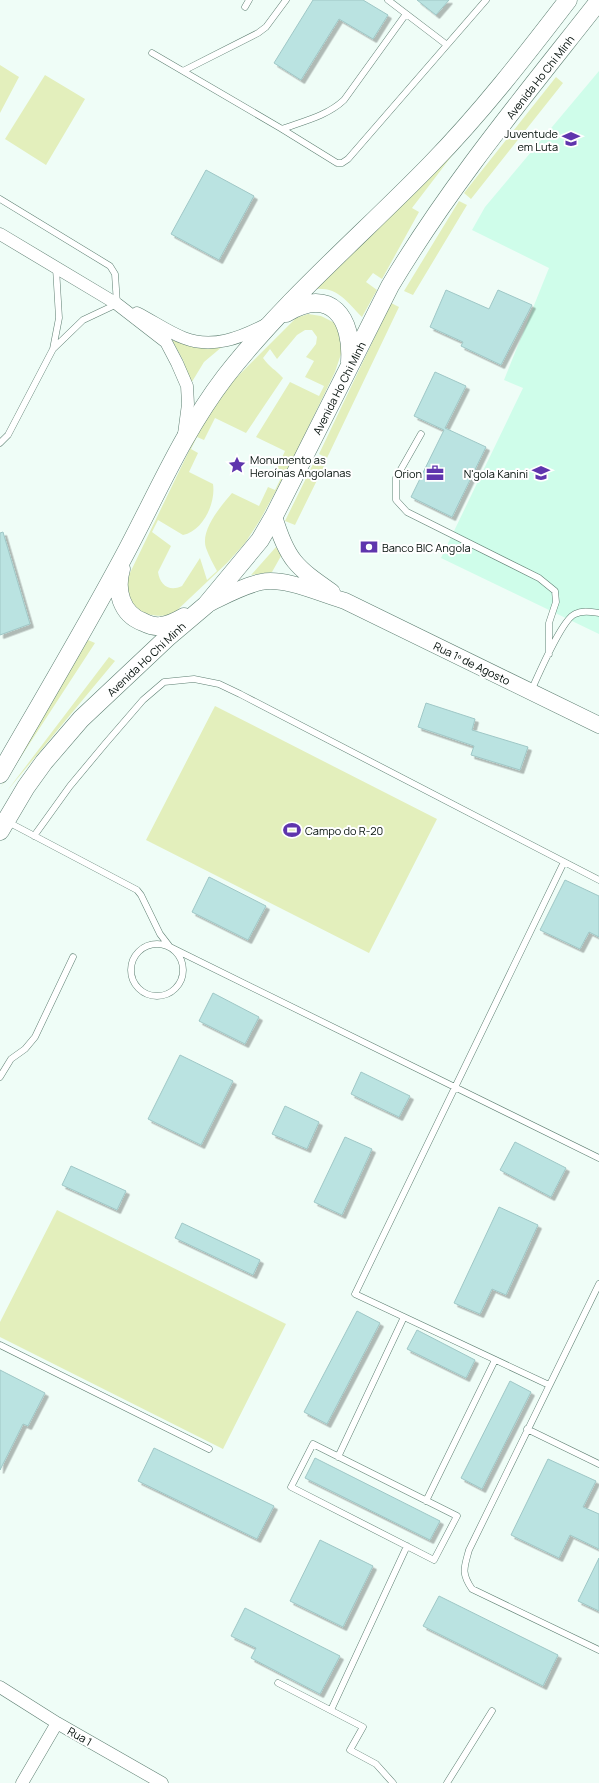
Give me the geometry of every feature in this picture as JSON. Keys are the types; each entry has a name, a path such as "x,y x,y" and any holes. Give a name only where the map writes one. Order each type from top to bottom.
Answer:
{"main road":[{"path":"0,774 85,628 126,552 184,437 226,376 273,321 323,269 431,164 475,118 568,0"},
{"name":"Avenida Ho Chi Minh","path":"3,826 20,795 44,762 81,719 167,638 206,605 255,546 274,516 397,273 458,181 599,1"},
{"path":"273,321 303,304 320,303 331,307 346,322 349,333 350,365"},
{"path":"274,516 280,536 294,563 345,602"},
{"path":"126,552 120,572 118,592 121,602 129,614 136,619 151,625 160,626 173,623 206,605 261,582 289,584 345,602"},
{"name":"Rua 1º de Agosto","path":"345,602 599,725"}],"street":[{"path":"0,234 56,266 117,304 166,342 177,362 187,386 188,404 184,437"},
{"path":"117,304 154,321 185,339 206,343 245,335 273,321"},
{"name":"Rua 1","path":"0,1687 57,1723 162,1783"},
{"path":"22,1783 57,1723"}],"lane":[{"path":"245,7 249,0"},
{"path":"183,71 258,33 266,27 286,0"},
{"path":"388,0 447,45"},
{"path":"152,53 337,163 342,163 348,159 486,0"},
{"path":"282,129 329,112 344,100 406,14"},
{"path":"0,199 110,266 115,274 117,304 83,320 53,349"},
{"path":"0,442 8,435 53,349 60,304 56,266"},
{"path":"422,434 396,478 396,500 407,512 539,578 555,591 556,602 549,623 549,654"},
{"path":"531,691 559,633 573,614 585,611 599,613"},
{"path":"34,836 70,786 142,700 164,682 194,679 219,684 226,687 599,880"},
{"path":"3,826 34,836 137,890 160,934 170,947 177,952 183,967 180,983 168,994 160,996 144,992 137,986 133,978 131,969 135,957 144,947 153,944 162,944 170,947 599,1158"},
{"path":"549,1385 355,1294 564,862"},
{"path":"0,1077 11,1059 25,1049 35,1037 73,957"},
{"path":"599,1284 469,1550 465,1565 465,1579 472,1589 599,1650"},
{"path":"338,1457 404,1317"},
{"path":"0,1345 209,1449"},
{"path":"426,1501 494,1360"},
{"path":"527,1429 599,1464"},
{"path":"313,1444 426,1501 457,1516 434,1560 291,1488 313,1444"},
{"path":"331,1710 407,1546"},
{"path":"278,1683 363,1727 350,1750 376,1764 393,1783"},
{"path":"447,1783 492,1711"}],"shaded area":[{"path":"0,65 19,77 0,113"},
{"name":"N'gola Kanini","path":"599,71 599,634 441,558 523,388 504,380 549,268 472,230 485,207"},
{"path":"45,75 85,99 46,165 5,139"},
{"path":"556,77 563,83 471,199 464,193"},
{"path":"470,132 412,208 419,212 382,279 373,273 366,282 377,290 362,317 336,293 330,290 315,289"},
{"path":"459,201 467,205 413,295 404,291"},
{"path":"391,303 399,307 327,458 319,454"},
{"path":"308,314 321,316 337,324 344,345 335,372 290,465 260,520 245,543 227,563 172,615 162,616 145,613 133,604 128,588 128,577 202,424 233,381 296,318","holes":["305,330 312,330 317,337 316,344 306,357 314,361 305,377 324,386 319,396 290,382 256,437 285,451 274,475 281,478 275,490 268,487 259,506 232,493 213,519 206,534 206,548 217,571 207,580 200,558 182,586 177,588 169,588 163,584 158,572 171,546 152,532 158,520 183,535 197,528 207,515 212,499 213,484 189,472 198,453 191,449 197,437 204,440 215,418 246,433 283,378 263,358 270,349 277,359 297,335"]},
{"path":"172,340 195,347 223,346 204,362 190,385 183,360"},
{"path":"314,462 324,466 295,525 285,521"},
{"path":"276,547 281,556 272,572 251,575"},
{"path":"88,640 95,643 0,789"},
{"path":"109,657 115,661 7,791"},
{"name":"Campo do R-20","path":"215,706 437,819 369,953 146,840"},
{"path":"57,1210 286,1324 223,1449 0,1337 0,1322"}],"building":[{"path":"313,0 363,0 388,15 373,39 339,19 301,80 274,63"},
{"path":"417,0 449,0 436,15"},
{"path":"206,170 254,196 219,260 171,234"},
{"path":"446,290 489,309 498,290 532,305 501,365 461,346 463,342 430,327"},
{"path":"435,372 466,386 445,428 486,447 452,517 411,497 444,430 414,416"},
{"path":"3,532 30,624 0,635 0,533"},
{"path":"426,703 475,719 472,730 528,747 520,770 471,755 474,746 418,727"},
{"path":"209,877 266,906 248,940 192,912"},
{"path":"565,880 599,896 599,937 589,932 580,949 540,930"},
{"path":"213,993 259,1017 245,1044 199,1021"},
{"path":"180,1055 233,1081 201,1145 148,1119"},
{"path":"361,1072 410,1096 399,1117 351,1094"},
{"path":"285,1106 319,1122 307,1149 272,1134"},
{"path":"345,1137 372,1149 342,1215 314,1202"},
{"path":"515,1142 566,1168 551,1197 500,1170"},
{"path":"71,1166 126,1191 117,1210 62,1185"},
{"path":"499,1207 538,1225 506,1295 492,1289 480,1314 454,1303"},
{"path":"182,1223 260,1260 253,1275 175,1238"},
{"path":"357,1311 380,1323 327,1424 304,1412"},
{"path":"417,1330 475,1360 466,1378 407,1349"},
{"path":"0,1370 45,1393 28,1426 23,1424 0,1470"},
{"path":"510,1381 531,1392 482,1489 461,1478"},
{"path":"154,1448 274,1506 257,1539 138,1481"},
{"path":"315,1458 440,1521 430,1540 305,1478"},
{"path":"548,1459 596,1481 583,1507 599,1514 599,1549 570,1535 559,1558 511,1535"},
{"path":"320,1540 373,1566 343,1627 290,1601"},
{"path":"599,1558 599,1611 578,1601"},
{"path":"439,1596 558,1655 543,1686 423,1626"},
{"path":"245,1608 340,1656 320,1694 251,1658 256,1648 231,1636"}],"place":[{"name":"Juventude em Luta","path":"571,139"},
{"name":"Monumento as Heroínas Angolanas","path":"237,465"},
{"name":"Orion","path":"435,473"},
{"name":"N'gola Kanini","path":"541,473"},
{"name":"Banco BIC Angola","path":"369,547"},
{"name":"Campo do R-20","path":"292,830"}]}
